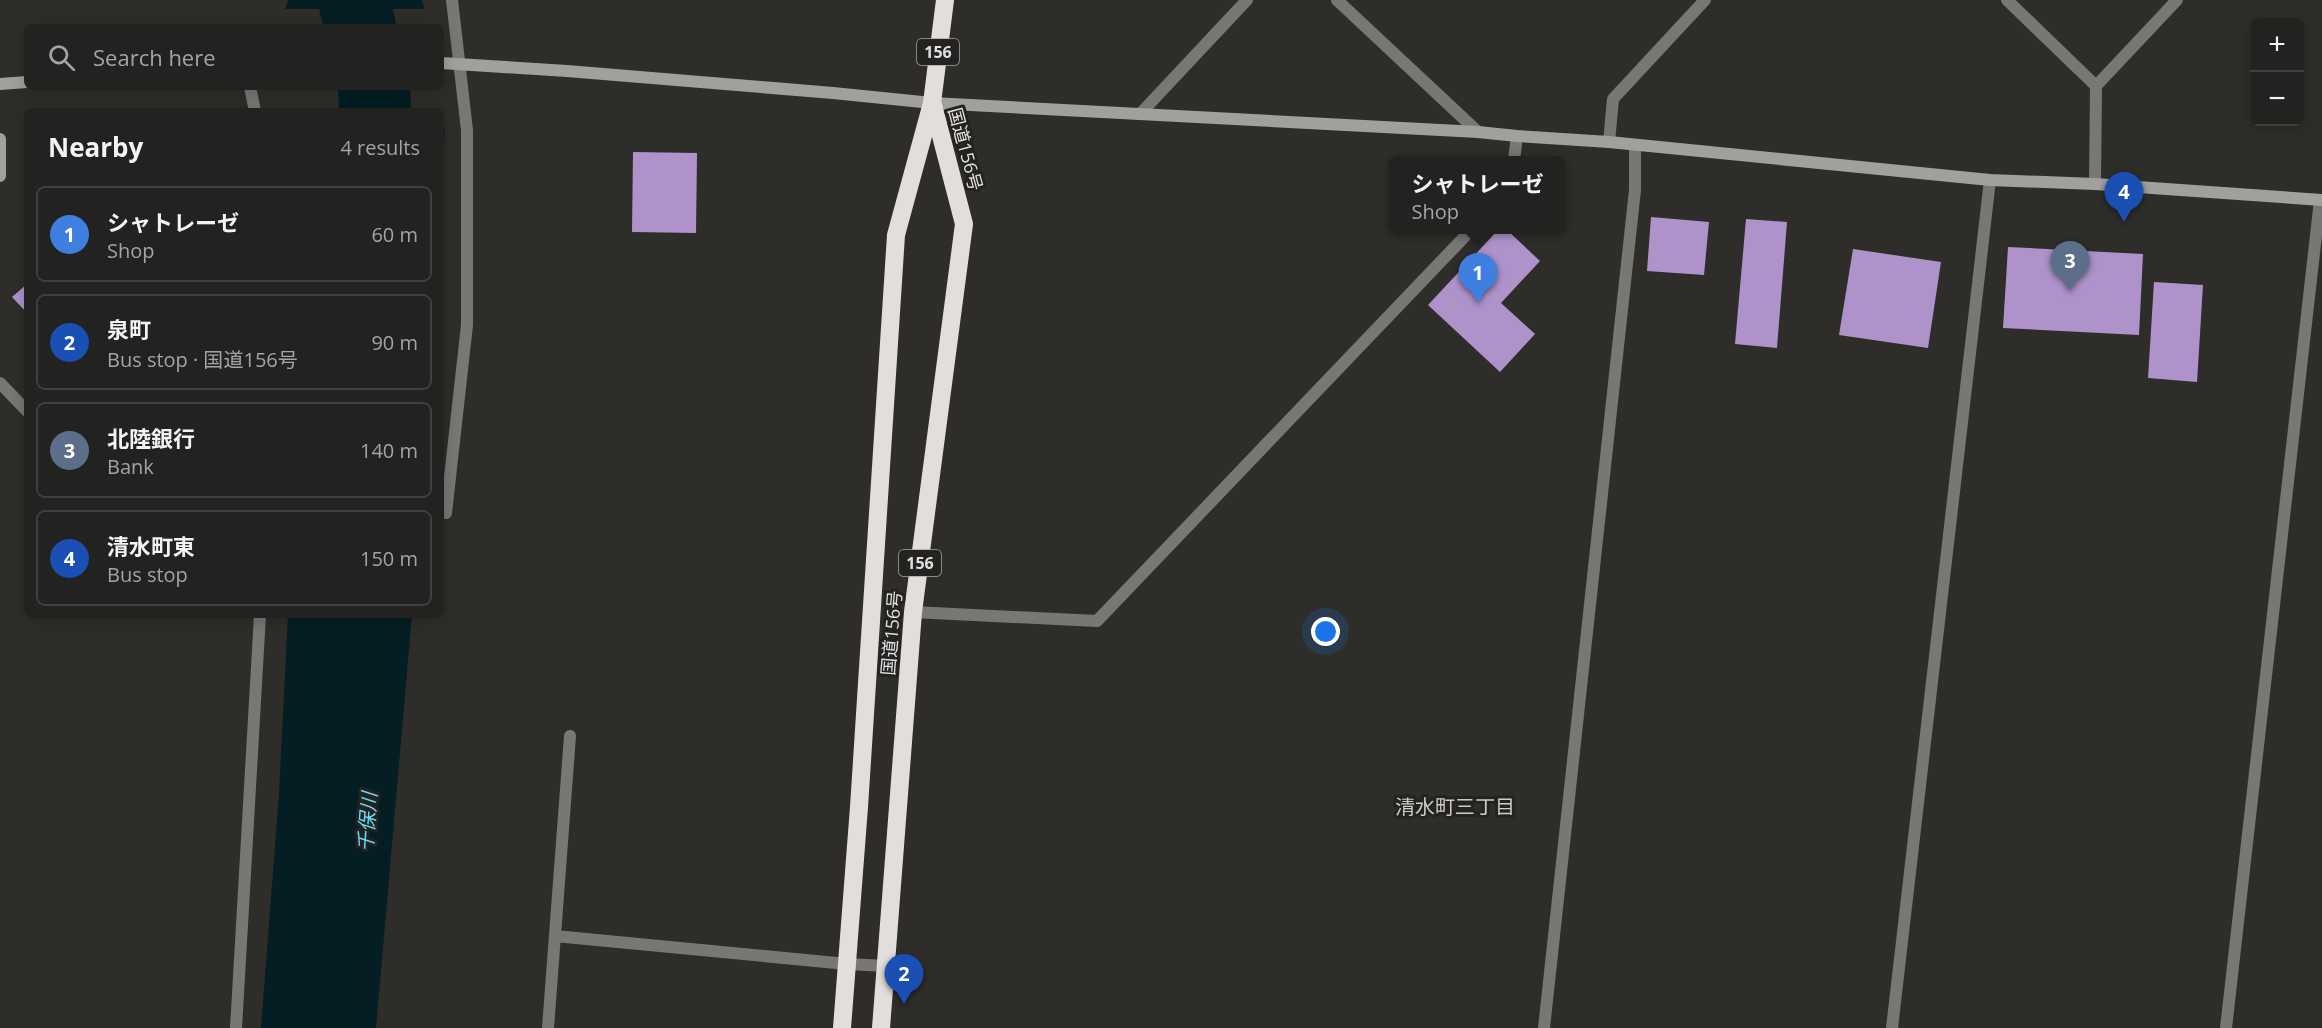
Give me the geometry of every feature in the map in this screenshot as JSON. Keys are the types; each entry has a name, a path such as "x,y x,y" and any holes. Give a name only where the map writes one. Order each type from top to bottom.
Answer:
{"highway":[{"name":"国道156号","path":"842,1028 896,235 932,103 945,0"},
{"name":"国道156号","path":"881,1028 913,612 964,224 932,103"}],"street":[{"path":"446,513 467,325 467,130 452,0"},
{"path":"1140,114 1247,0"},
{"path":"1337,0 1478,132"},
{"path":"1609,142 1613,99 1705,0"},
{"path":"2007,0 2096,86"},
{"path":"2095,184 2096,86 2176,0"},
{"path":"444,63 787,89 932,103 1478,132 1609,142 1990,180 2095,184 2321,200 2226,1028"},
{"path":"0,84 24,82"},
{"path":"251,90 254,108"},
{"path":"1514,156 1517,136"},
{"path":"0,139 0,176"},
{"path":"1544,1028 1635,190 1635,145"},
{"path":"1892,1028 1990,180"},
{"path":"913,612 1097,621 1467,234"},
{"path":"0,383 24,408"},
{"path":"236,1028 260,618"},
{"path":"548,1028 570,736"},
{"path":"555,936 886,966"}],"water":[{"path":"288,0 422,0 425,9 285,9"},
{"path":"288,618 412,618 376,1028 261,1028 279,794"}],"pier":[{"path":"282,9 428,10 425,12 285,12"}],"building":[{"path":"633,152 697,153 696,233 632,232"},
{"path":"1651,217 1709,222 1704,275 1647,271"},
{"path":"1746,219 1787,222 1777,348 1735,344"},
{"path":"1494,234 1511,234 1540,261 1501,303 1535,334 1500,372 1428,305"},
{"path":"2008,247 2143,254 2139,335 2003,328"},
{"path":"1853,249 1941,262 1928,348 1839,335"},
{"path":"2154,282 2203,285 2197,382 2148,378"},
{"path":"24,287 24,310 12,297"}],"waterway":[{"name":"千保川","path":"354,0 359,24"},
{"name":"千保川","path":"374,90 375,108"}],"place":[{"name":"清水町東","path":"2124,222"},
{"name":"北陸銀行","path":"2070,291"},
{"name":"シャトレーゼ","path":"1478,303"},
{"name":"泉町","path":"904,1004"}],"district":[{"name":"清水町三丁目","path":"1455,806"}]}
